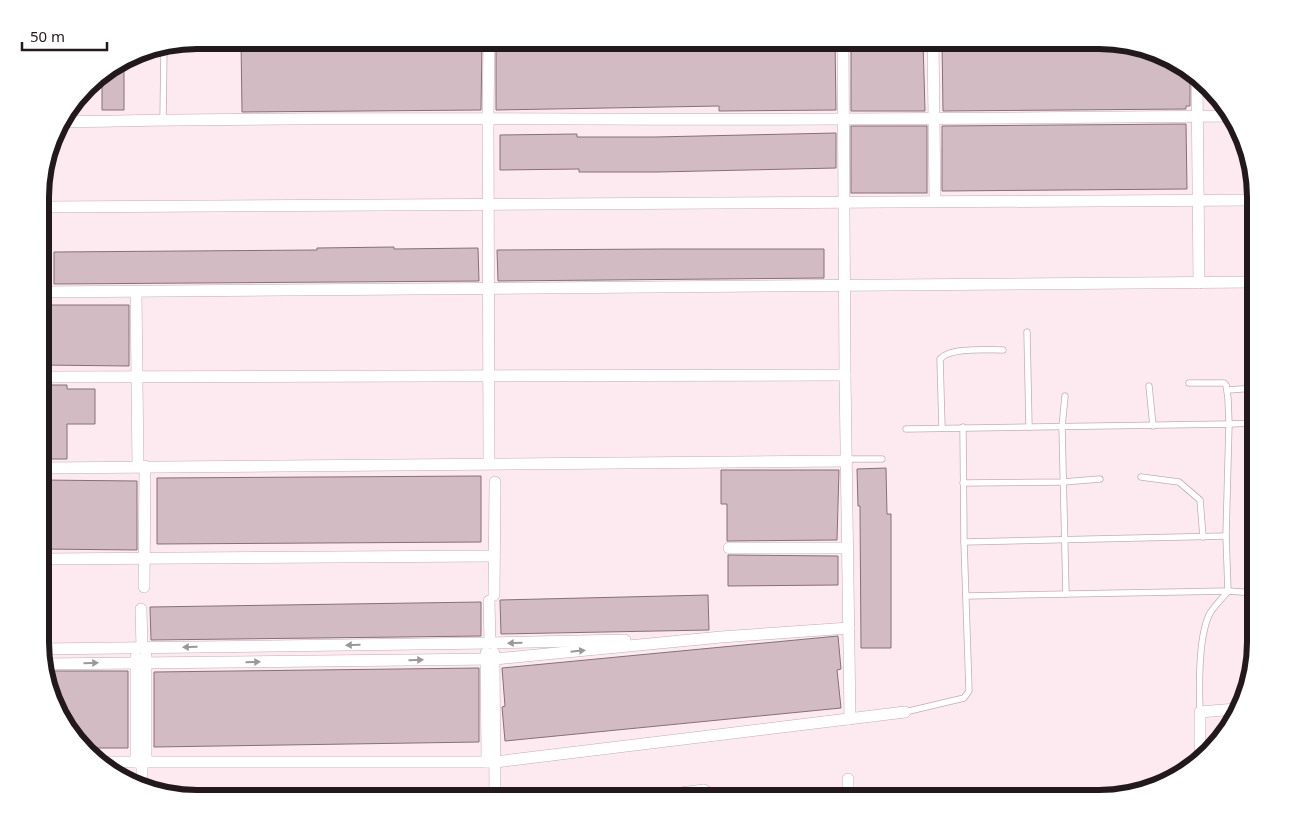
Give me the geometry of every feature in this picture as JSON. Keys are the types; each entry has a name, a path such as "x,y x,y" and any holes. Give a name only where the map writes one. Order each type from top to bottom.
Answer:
{"street":[{"path":"489,49 489,463"},
{"path":"843,49 844,286 850,719"},
{"path":"933,49 935,201"},
{"path":"1197,86 1199,283"},
{"path":"70,122 488,118 844,119 1223,116"},
{"path":"49,207 1247,200"},
{"path":"49,292 1247,282"},
{"path":"136,292 136,377 142,466 144,587"},
{"path":"49,377 845,375"},
{"path":"49,468 846,460"},
{"path":"494,790 491,762 490,643 495,482"},
{"path":"729,548 848,548"},
{"path":"49,559 494,556"},
{"path":"141,610 142,780"},
{"path":"51,664 490,659 721,637 849,628"},
{"path":"49,649 490,643 721,637"},
{"path":"1200,750 1200,712 1231,709"},
{"path":"111,762 491,762 905,712"},
{"path":"848,779 848,790"}],"lane":[{"path":"163,120 164,53"},
{"path":"1027,332 1029,427"},
{"path":"942,428 940,359 942,356 952,351 1003,350"},
{"path":"1189,383 1224,383 1228,390 1226,536 1228,591 1209,614 1204,631 1199,683 1200,712"},
{"path":"1149,386 1153,426"},
{"path":"1228,390 1247,389"},
{"path":"1065,396 1062,427 1066,594"},
{"path":"906,429 1247,423"},
{"path":"905,712 964,698 968,691 963,427"},
{"path":"846,460 882,459"},
{"path":"1141,477 1179,482 1200,500 1204,537"},
{"path":"963,483 1063,482 1100,479"},
{"path":"964,542 1226,536"},
{"path":"966,596 1228,591 1247,592"}],"building":[{"path":"241,49 482,49 481,110 242,112"},
{"path":"496,49 835,49 836,110 719,111 719,106 496,110"},
{"path":"851,49 923,49 925,111 851,111"},
{"path":"942,49 1118,50 1156,60 1190,81 1190,106 1186,106 1186,109 943,111"},
{"path":"124,68 124,110 102,110 102,83"},
{"path":"1186,124 1187,189 942,191 942,126"},
{"path":"851,126 927,126 927,193 851,193"},
{"path":"836,133 836,168 658,172 579,172 579,169 500,170 500,135 577,134 577,137 655,137"},
{"path":"394,247 394,249 478,248 479,281 54,284 54,252 317,250 317,248"},
{"path":"824,249 824,278 498,281 497,250"},
{"path":"49,305 129,305 129,366 49,365"},
{"path":"49,385 67,385 67,389 95,389 95,424 67,424 67,459 49,459"},
{"path":"886,468 887,514 891,514 891,648 861,648 860,506 858,506 857,469"},
{"path":"721,470 839,470 837,540 727,541 727,504 721,504"},
{"path":"481,476 481,542 157,544 157,478"},
{"path":"49,480 137,481 137,550 49,549"},
{"path":"728,555 838,556 838,585 728,586"},
{"path":"708,595 709,630 501,634 500,600"},
{"path":"481,602 481,636 151,640 150,607"},
{"path":"838,636 841,669 837,670 841,708 505,741 502,707 505,706 502,668"},
{"path":"479,668 479,742 154,747 154,672"},
{"path":"52,671 128,671 128,748 92,747 79,732 64,708"}]}
